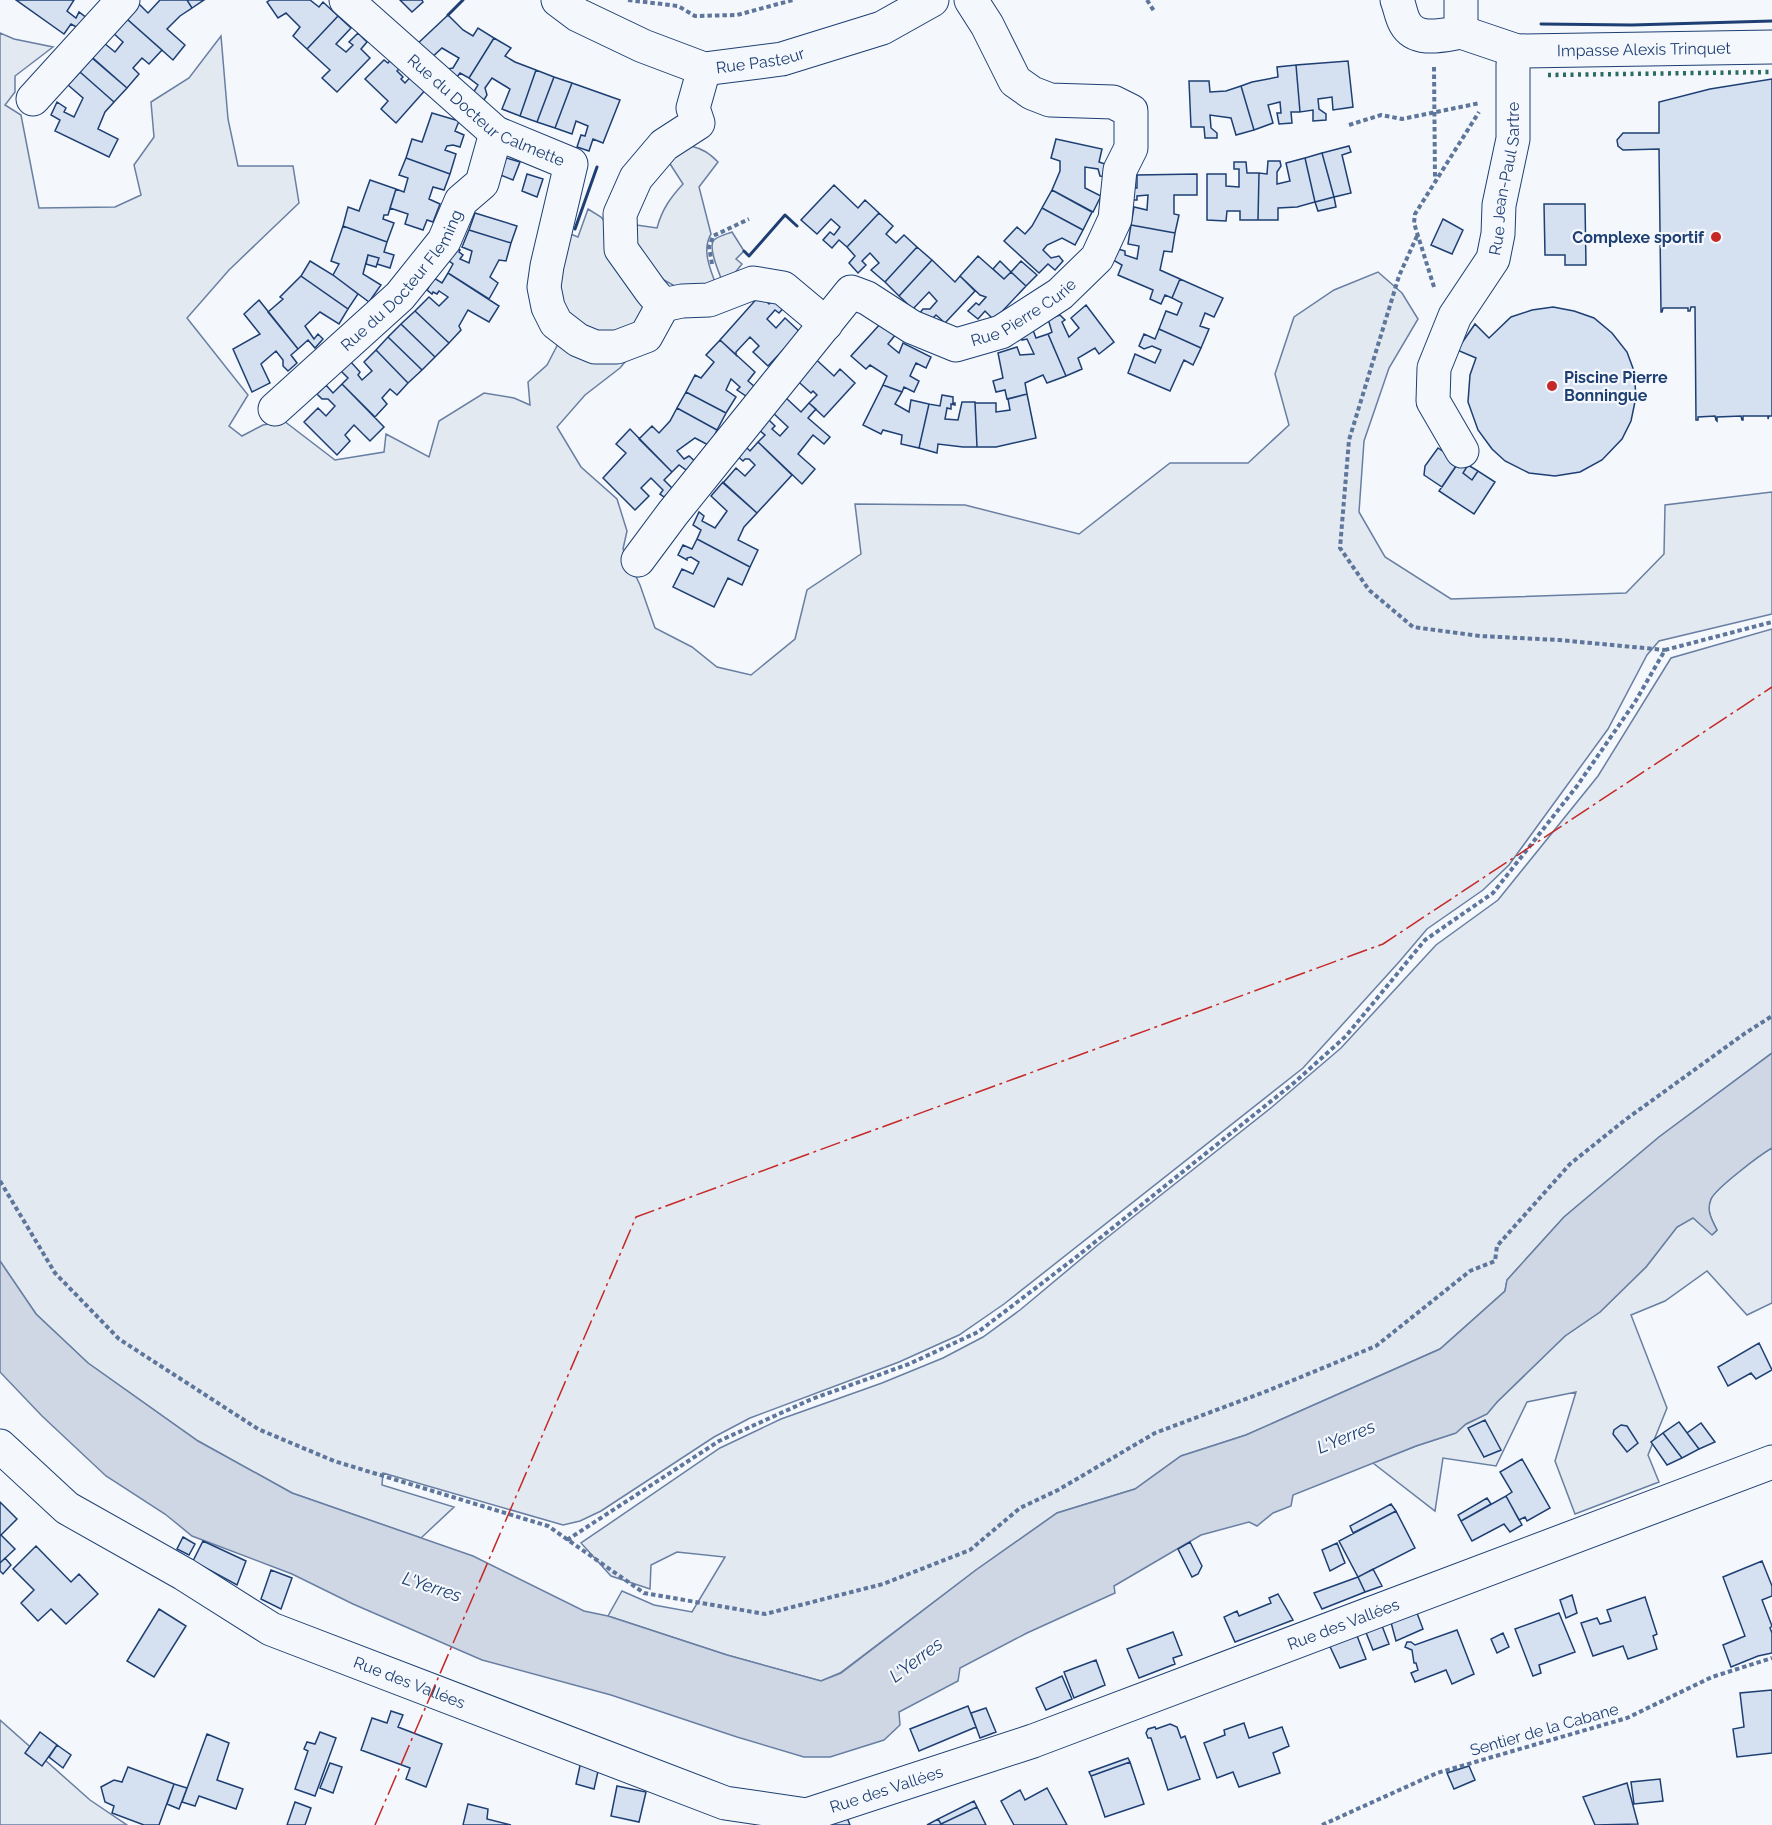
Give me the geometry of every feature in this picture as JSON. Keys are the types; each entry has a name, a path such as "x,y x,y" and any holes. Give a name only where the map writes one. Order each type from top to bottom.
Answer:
{"street":[{"path":"33,99 123,0"},
{"name":"Rue du Docteur Calmette","path":"346,0 496,133 571,164 544,287 548,307 556,323 579,340 595,347 617,347 646,336 663,305"},
{"name":"Rue Pasteur","path":"558,0 578,15 643,46 704,69 782,59 882,28 932,0"},
{"name":"Rue Pierre Curie","path":"638,560 673,513 851,292 867,298 912,327 956,345 1001,332 1060,294 1097,258 1115,219 1120,170 1131,148 1131,111 1113,102 1050,100 1032,93 1015,81 987,25 971,0"},
{"path":"1397,0 1405,24 1416,34 1433,36 1461,16 1517,51"},
{"name":"Impasse Alexis Trinquet","path":"1517,51 1772,47"},
{"name":"Rue Jean-Paul Sartre","path":"1462,451 1433,401 1434,368 1455,316 1493,259 1498,234 1499,205 1513,139 1513,65 1517,51"},
{"path":"704,69 693,108 698,123 664,145 636,178 620,214 621,249 663,305 682,301 709,300 753,282 783,288 826,324"},
{"name":"Rue du Docteur Fleming","path":"275,409 400,296 437,250 444,241 460,201 482,183 496,133"},
{"name":"Rue des Vallées","path":"0,1446 67,1508 184,1574 271,1629 725,1803 807,1815 1033,1741 1772,1462"}],"path":[{"path":"628,0 678,6 695,16 737,15 793,0"},
{"path":"1147,0 1154,11"},
{"path":"1433,62 1435,181"},
{"path":"1349,125 1381,115 1402,119 1485,102 1415,214 1414,223 1440,303 1455,316"},
{"path":"712,263 709,247 713,236 748,219"},
{"path":"1418,236 1399,276 1349,440 1340,548 1369,590 1413,627 1480,636 1559,640 1665,650 1772,622"},
{"path":"567,1540 719,1441 812,1399 909,1364 978,1332 1075,1258 1294,1082 1346,1035 1425,940 1493,892 1577,786 1635,702 1665,650"},
{"path":"0,1181 55,1273 119,1339 258,1429 334,1461 548,1526 644,1593 765,1614 883,1584 970,1550 1020,1508 1058,1490 1155,1433 1267,1391 1376,1346 1470,1271 1495,1261 1497,1246 1570,1164 1624,1120 1772,1016"},
{"name":"Sentier de la Cabane","path":"1322,1825 1437,1773 1627,1718 1712,1677 1772,1658"}],"shaded area":[{"path":"0,33 14,39 53,47 15,76 15,92 5,105 21,115 39,208 115,207 141,195 134,165 154,137 151,102 189,78 221,36 228,119 238,166 293,166 299,203 229,270 187,318 248,395 229,426 242,436 263,425 284,421 335,460 384,452 386,434 429,457 439,421 484,393 514,398 530,405 528,382 547,365 559,342 630,356 620,368 585,395 557,427 581,467 617,499 627,531 623,549 640,585 655,628 692,647 717,667 751,675 795,639 807,590 861,554 855,504 965,505 1079,534 1170,463 1248,463 1289,425 1275,374 1294,317 1334,290 1378,272 1402,293 1418,319 1389,368 1364,441 1359,512 1385,557 1451,599 1626,593 1664,554 1665,505 1772,492 1772,614 1659,641 1647,655 1608,729 1509,865 1483,890 1427,929 1303,1068 1004,1304 959,1335 899,1362 750,1418 714,1437 601,1511 580,1521 563,1525 383,1473 382,1485 454,1507 421,1538 292,1493 198,1441 88,1363 36,1314 0,1261"},
{"path":"691,146 706,152 718,162 699,187 711,234 707,247 708,261 717,288 682,290 653,274 645,268 629,224 657,228 667,204 683,184 665,156"},
{"path":"588,209 606,223 646,302 638,328 594,337 552,296 563,231 578,237"},
{"path":"732,232 744,251 736,259 742,264 724,286 713,255 712,244 718,237"},
{"path":"1772,629 1772,1053 1659,1137 1564,1217 1507,1280 1505,1291 1440,1349 1246,1435 1181,1456 1135,1489 1057,1513 976,1570 840,1673 821,1681 727,1655 608,1616 622,1591 654,1605 692,1612 725,1557 677,1552 651,1565 650,1589 611,1576 581,1543 720,1448 781,1419 882,1383 943,1358 983,1337 1020,1310 1099,1244 1272,1107 1341,1048 1436,945 1498,900 1598,776 1671,658"},
{"path":"1772,1148 1772,1303 1747,1315 1707,1271 1665,1301 1631,1315 1667,1408 1648,1455 1659,1482 1575,1514 1555,1461 1576,1392 1527,1402 1496,1466 1443,1458 1435,1511 1373,1463 1455,1433 1466,1424 1487,1414 1565,1336 1600,1312 1646,1267 1677,1227 1693,1217 1713,1234 1717,1230 1709,1211 1711,1199 1729,1180"},
{"path":"0,1720 90,1800 127,1825 0,1825"}],"water":[{"name":"L'Yerres","path":"1772,1053 1772,1148 1729,1180 1711,1199 1709,1211 1717,1230 1712,1235 1693,1218 1677,1227 1646,1267 1600,1312 1565,1336 1487,1414 1466,1424 1456,1433 1416,1446 1293,1495 1291,1506 1273,1513 1257,1526 1249,1522 1201,1535 1114,1586 1115,1593 1027,1633 960,1668 958,1681 899,1712 900,1725 884,1740 830,1757 804,1757 611,1695 482,1660 353,1604 292,1574 192,1536 165,1514 106,1476 42,1416 0,1372 0,1261 36,1314 88,1363 198,1441 292,1493 473,1556 584,1611 608,1616 727,1655 821,1681 841,1673 976,1570 1057,1513 1135,1489 1181,1456 1246,1435 1440,1349 1505,1291 1507,1280 1564,1217 1659,1137"}],"building":[{"path":"16,0 74,0 67,11 76,18 79,12 88,19 80,29 71,24 64,34"},
{"path":"160,0 187,0 192,8 167,29 185,45 173,60 127,19 137,2 148,13"},
{"path":"187,0 204,0 192,8"},
{"path":"270,0 310,0 319,7 323,2 338,16 307,49 293,36 300,27 286,13 278,18 267,2"},
{"path":"400,0 422,0 423,2 412,12"},
{"path":"448,15 463,30 473,36 478,28 494,38 469,78 460,73 454,81 447,69 453,68 459,58 442,48 428,61 414,47"},
{"path":"338,16 351,28 336,44 346,52 353,45 349,42 358,33 367,42 361,49 370,58 337,92 322,78 330,70 307,49"},
{"path":"127,19 162,50 149,64 142,58 133,68 139,74 127,88 85,51 104,43 115,52 123,42 111,31"},
{"path":"494,38 511,48 505,56 536,70 520,116 502,109 510,89 492,78 485,88 487,95 484,100 473,93 478,85 469,78"},
{"path":"395,55 404,64 397,71 405,83 414,73 428,87 396,123 381,109 388,101 365,79 384,60 388,63"},
{"path":"92,58 127,88 114,102 80,72"},
{"path":"1348,61 1353,107 1333,110 1332,97 1318,99 1319,109 1326,114 1326,120 1313,121 1313,110 1300,112 1296,65"},
{"path":"1296,65 1300,112 1291,112 1292,123 1279,124 1277,113 1281,113 1280,102 1268,105 1273,123 1254,130 1241,86 1278,77 1277,67"},
{"path":"536,70 554,77 537,122 520,116"},
{"path":"80,72 114,102 105,112 98,129 118,139 109,157 55,131 60,120 51,115 57,102 66,108 64,112 74,117 83,98 68,85"},
{"path":"554,77 572,83 555,128 537,122"},
{"name":"Complexe sportif","path":"1772,79 1772,416 1768,419 1768,416 1743,416 1743,420 1741,416 1717,417 1717,421 1715,416 1698,417 1696,420 1695,307 1691,307 1690,311 1688,308 1663,308 1661,312 1659,149 1623,150 1618,146 1617,140 1623,133 1659,133 1659,102 1710,89"},
{"path":"1189,81 1209,81 1210,92 1226,91 1241,86 1254,130 1236,135 1231,118 1210,115 1211,128 1217,133 1217,138 1205,138 1204,127 1191,127"},
{"path":"572,83 620,100 603,143 593,139 589,151 577,147 581,135 585,136 588,126 576,121 572,134 555,128"},
{"path":"432,113 459,121 455,131 464,135 460,147 447,146 445,150 456,154 450,174 406,158 412,139 422,142"},
{"path":"1056,139 1102,149 1099,162 1108,165 1106,177 1100,176 1098,169 1085,167 1085,188 1101,196 1093,212 1052,190 1060,171 1060,161 1051,158"},
{"path":"1349,146 1351,152 1342,155 1351,193 1334,197 1322,153"},
{"path":"1322,153 1334,197 1315,202 1305,158"},
{"path":"503,157 520,162 513,180 498,174"},
{"path":"406,158 450,174 444,190 433,187 429,199 440,204 433,222 427,220 423,230 405,224 408,214 390,208 396,189 404,192 408,178 399,175"},
{"path":"1305,158 1315,202 1297,207 1278,208 1278,220 1258,220 1259,173 1267,174 1268,161 1280,161 1277,184 1290,181 1286,163"},
{"path":"1234,162 1246,162 1247,173 1259,173 1258,220 1240,220 1240,211 1227,211 1226,221 1207,220 1207,174 1226,174 1226,186 1239,187 1239,169 1234,169"},
{"path":"527,174 543,179 537,197 522,191"},
{"path":"1197,174 1197,195 1174,195 1174,214 1179,215 1175,233 1131,225 1134,207 1147,210 1148,195 1137,196 1137,200 1127,200 1126,188 1137,188 1137,175"},
{"path":"370,180 396,189 388,215 384,215 383,219 394,223 387,242 343,226 348,207 359,211"},
{"path":"834,185 858,208 865,200 879,213 847,247 839,240 832,248 823,240 830,232 834,235 840,227 831,219 817,234 801,220"},
{"path":"1052,190 1092,212 1083,230 1042,208"},
{"path":"1334,197 1336,207 1318,211 1315,202"},
{"path":"1544,204 1585,204 1586,265 1565,265 1565,255 1545,255"},
{"path":"1042,208 1083,230 1075,245 1062,238 1047,245 1043,250 1051,258 1059,256 1063,261 1055,270 1048,264 1039,273 1004,241 1017,227 1025,234"},
{"path":"475,213 517,226 511,243 469,230"},
{"path":"879,213 893,226 886,234 896,243 904,235 917,247 885,282 871,270 879,263 870,253 862,261 866,265 858,273 849,263 855,256 847,247"},
{"path":"1443,219 1463,230 1452,254 1431,245"},
{"path":"1131,225 1175,233 1172,252 1164,251 1160,270 1180,279 1172,298 1165,295 1161,304 1150,299 1153,290 1118,275 1122,265 1113,260 1118,249 1125,251 1125,255 1137,259 1139,246 1128,244"},
{"path":"343,226 387,242 384,252 394,255 390,268 377,264 379,258 368,255 363,274 381,285 369,302 333,275 339,264 331,261"},
{"path":"469,230 511,243 506,261 499,260 490,277 498,283 489,299 448,273 453,264 445,258 453,247 460,250 459,252 463,255 460,259 469,263 472,251 462,247"},
{"path":"917,247 932,260 899,296 885,282"},
{"path":"368,255 379,258 376,267 366,264"},
{"path":"978,256 1004,279 1011,272 1026,286 994,320 985,311 978,319 968,311 976,303 979,305 986,297 980,295 960,276"},
{"path":"932,260 955,282 960,276 975,291 945,323 936,315 928,323 919,314 923,309 930,309 937,301 929,292 913,309 899,296"},
{"path":"310,261 358,294 348,309 301,276"},
{"path":"1000,261 1011,272 1004,279 993,269"},
{"path":"1021,261 1037,275 1026,286 1011,272"},
{"path":"448,273 499,306 489,322 468,310 459,326 461,330 449,343 415,311 429,297 439,306 448,297 439,291 437,294 433,292 432,294 427,290 434,278 442,283"},
{"path":"301,276 348,309 339,324 320,312 305,326 314,339 318,334 323,339 315,348 308,340 298,349 268,312 283,299 280,297"},
{"path":"1180,279 1223,298 1214,317 1205,313 1200,326 1209,329 1201,348 1159,329 1166,311 1177,315 1182,303 1172,298"},
{"path":"760,295 769,304 777,295 787,304 779,313 775,310 767,319 776,328 785,318 800,332 768,366 753,352 759,346 750,337 736,352 736,355 720,340"},
{"path":"259,300 298,349 291,355 297,363 288,371 276,351 261,364 270,383 252,392 233,349 260,334 244,314"},
{"path":"1086,305 1114,342 1099,354 1095,348 1078,358 1082,369 1066,376 1048,334 1052,332 1048,319 1060,315 1065,320 1062,322 1069,337 1079,328 1071,318"},
{"name":"Piscine Pierre Bonningue","path":"1553,307 1594,318 1612,333 1627,352 1634,371 1636,397 1631,421 1622,439 1602,460 1580,472 1555,476 1529,473 1505,461 1492,449 1478,430 1468,402 1470,375 1476,358 1457,350 1475,324 1489,338 1511,317 1532,310"},
{"path":"415,311 449,343 435,357 401,324"},
{"path":"882,322 896,334 888,344 899,353 903,343 931,357 926,368 916,363 910,376 919,381 914,392 904,387 902,392 883,385 887,376 870,365 866,369 851,356"},
{"path":"401,324 435,357 422,370 388,337"},
{"path":"1159,329 1201,348 1193,365 1184,360 1170,391 1128,373 1135,354 1155,363 1161,350 1152,346 1144,349 1139,346 1144,334 1155,339"},
{"path":"1033,330 1036,338 1048,334 1066,376 1047,383 1043,375 1025,383 1027,394 1007,399 1005,390 996,392 993,381 1003,378 998,353 1017,347 1020,355 1034,354 1027,339 1022,340 1021,334"},
{"path":"388,337 422,370 408,383 376,350"},
{"path":"720,340 755,372 748,381 755,387 746,396 737,390 740,387 731,379 726,390 736,397 726,413 686,392 695,375 701,378 714,362 706,355"},
{"path":"376,350 408,383 397,395 390,389 382,398 387,404 375,417 342,384 348,378 341,371 350,361 360,372 358,375 362,380 372,371 364,362"},
{"path":"810,354 834,376 840,369 855,383 824,417 809,403 817,395 813,391 811,393 792,376"},
{"path":"342,384 384,427 370,441 354,425 345,435 350,441 337,455 304,422 318,408 326,416 335,406 328,399 322,399 317,394 326,385 333,393"},
{"path":"883,385 902,392 895,404 909,412 911,400 929,404 919,448 901,444 902,435 883,430 881,434 863,425"},
{"path":"686,392 726,413 717,430 677,408"},
{"path":"1027,394 1036,438 996,447 977,447 975,403 996,403 996,412 1010,410 1008,399"},
{"path":"942,395 953,397 953,403 955,403 955,405 951,404 951,409 947,408 945,419 958,420 962,402 975,402 977,447 938,444 937,453 919,448 929,404 940,406"},
{"path":"785,397 801,412 809,403 816,409 808,418 830,437 824,444 813,435 798,454 815,469 802,484 758,442 765,435 758,429 767,418 775,426 772,429 780,436 788,427 772,412"},
{"path":"677,408 717,430 710,446 695,438 677,451 684,459 689,456 697,463 689,472 679,465 672,472 639,439 652,426 659,433 670,421"},
{"path":"630,429 672,472 664,480 673,489 664,497 660,494 663,490 651,478 641,488 649,496 635,510 603,478 626,453 616,444"},
{"path":"758,442 792,475 757,513 723,483 736,468 745,476 755,465 749,459 743,461 736,455 744,445 750,451"},
{"path":"1438,448 1459,462 1442,487 1424,475 1425,466"},
{"path":"1460,460 1468,465 1463,473 1472,480 1478,471 1495,482 1474,514 1439,491"},
{"path":"1468,465 1478,471 1472,480 1463,473"},
{"path":"723,482 757,513 744,527 738,540 758,550 750,567 697,539 701,530 693,525 699,512 704,516 702,521 715,528 727,511 711,496"},
{"path":"697,539 750,567 742,585 728,578 714,607 673,587 682,569 693,574 699,562 691,557 687,560 678,555 683,545 692,549"},
{"path":"1759,1343 1772,1370 1756,1379 1751,1373 1728,1386 1718,1367"},
{"path":"1485,1420 1501,1450 1484,1457 1468,1428"},
{"path":"1679,1422 1699,1449 1682,1458 1663,1433"},
{"path":"1701,1423 1715,1442 1699,1449 1687,1433"},
{"path":"1621,1425 1627,1426 1638,1443 1627,1452 1613,1434 1614,1430"},
{"path":"1663,1433 1682,1458 1667,1465 1651,1442"},
{"path":"1522,1459 1550,1508 1527,1521 1525,1517 1519,1520 1506,1496 1512,1492 1500,1472"},
{"path":"1506,1496 1522,1525 1510,1532 1504,1524 1472,1541 1461,1521"},
{"path":"1487,1498 1491,1504 1461,1521 1458,1515"},
{"path":"0,1502 17,1519 1,1535 15,1549 0,1563"},
{"path":"1391,1504 1396,1511 1353,1533 1350,1526"},
{"path":"1396,1511 1415,1548 1358,1577 1339,1541"},
{"path":"183,1537 195,1544 189,1555 177,1549"},
{"path":"203,1541 246,1561 237,1585 193,1561"},
{"path":"1190,1542 1202,1566 1198,1574 1192,1577 1178,1549"},
{"path":"1337,1543 1345,1563 1330,1571 1322,1550"},
{"path":"36,1546 71,1582 79,1574 98,1594 66,1624 51,1609 38,1621 21,1603 34,1590 13,1569"},
{"path":"5,1558 11,1565 3,1574 0,1571 0,1563"},
{"path":"1762,1561 1772,1586 1772,1596 1762,1600 1772,1626 1770,1628 1772,1653 1731,1667 1723,1645 1745,1636 1723,1577"},
{"path":"1373,1569 1382,1586 1365,1592 1358,1577"},
{"path":"271,1570 292,1578 281,1609 261,1599"},
{"path":"1358,1577 1365,1592 1322,1609 1314,1593"},
{"path":"1278,1594 1293,1620 1235,1642 1224,1617 1237,1611 1239,1616 1271,1603 1269,1598"},
{"path":"1572,1595 1577,1613 1566,1618 1560,1600"},
{"path":"1645,1597 1657,1634 1653,1636 1657,1649 1628,1659 1623,1646 1593,1656 1581,1623 1597,1618 1600,1624 1611,1621 1607,1610"},
{"path":"1414,1605 1423,1629 1396,1641 1389,1615"},
{"path":"159,1609 186,1626 154,1677 127,1661"},
{"path":"1559,1613 1575,1652 1539,1665 1541,1673 1533,1676 1515,1629"},
{"path":"1379,1618 1389,1644 1373,1650 1363,1625"},
{"path":"1354,1628 1366,1659 1340,1668 1326,1638"},
{"path":"1457,1630 1474,1674 1452,1684 1446,1670 1415,1682 1411,1673 1418,1670 1414,1663 1412,1650 1405,1647 1407,1642 1415,1645"},
{"path":"1173,1632 1182,1655 1173,1658 1175,1664 1139,1678 1127,1649"},
{"path":"1503,1633 1509,1647 1497,1653 1491,1639"},
{"path":"1096,1660 1105,1685 1074,1698 1064,1672"},
{"path":"1062,1676 1072,1699 1046,1710 1036,1688"},
{"path":"1772,1690 1772,1753 1737,1757 1733,1729 1744,1727 1740,1693"},
{"path":"968,1706 976,1727 919,1751 910,1729"},
{"path":"986,1708 996,1732 980,1738 971,1713"},
{"path":"391,1711 403,1715 398,1727 442,1744 426,1787 406,1779 410,1768 361,1750 372,1718 387,1723"},
{"path":"1244,1723 1249,1738 1282,1727 1289,1746 1273,1753 1280,1773 1239,1787 1233,1772 1217,1778 1204,1743 1225,1735 1224,1730"},
{"path":"1170,1724 1177,1727 1181,1738 1185,1736 1200,1779 1168,1790 1151,1738 1148,1738 1146,1733 1148,1729"},
{"path":"40,1732 57,1745 42,1766 25,1753"},
{"path":"320,1732 336,1738 315,1796 295,1789 308,1751 304,1749 307,1742 315,1744"},
{"path":"207,1734 229,1743 217,1780 243,1789 236,1809 199,1796 195,1806 182,1802"},
{"path":"57,1745 71,1755 63,1768 49,1757"},
{"path":"1128,1758 1130,1762 1091,1776 1089,1772"},
{"path":"581,1761 599,1767 594,1789 576,1784"},
{"path":"1130,1762 1144,1804 1105,1817 1091,1776"},
{"path":"330,1763 342,1767 333,1793 320,1788"},
{"path":"1469,1766 1475,1780 1454,1789 1447,1773"},
{"path":"128,1767 174,1784 159,1825 144,1825 112,1813 114,1806 105,1802 101,1787 114,1780 122,1782"},
{"path":"1660,1779 1663,1801 1634,1804 1631,1782"},
{"path":"1627,1783 1638,1824 1595,1825 1583,1797"},
{"path":"174,1784 187,1788 179,1809 167,1804"},
{"path":"617,1786 646,1792 639,1822 611,1816"},
{"path":"1047,1788 1067,1825 1014,1825 1001,1801 1020,1790 1025,1800"},
{"path":"974,1801 977,1807 941,1824 938,1819"},
{"path":"295,1802 311,1808 305,1825 287,1825"},
{"path":"468,1804 488,1809 487,1819 511,1825 463,1825"},
{"path":"977,1807 986,1825 927,1825 938,1819 941,1824"},
{"path":"846,1815 850,1825 832,1825 830,1819"}],"hedge":[{"path":"1548,75 1772,72"}],"wall":[{"path":"448,15 463,0"},
{"path":"1541,24 1632,25 1772,21"},
{"path":"575,229 597,167"},
{"path":"744,251 749,256 785,215 797,226"}],"power":[{"path":"375,1825 636,1217 1383,944 1772,687"}],"place":[{"name":"Complexe sportif","path":"1716,237"},
{"name":"Piscine Pierre Bonningue","path":"1552,386"}]}
